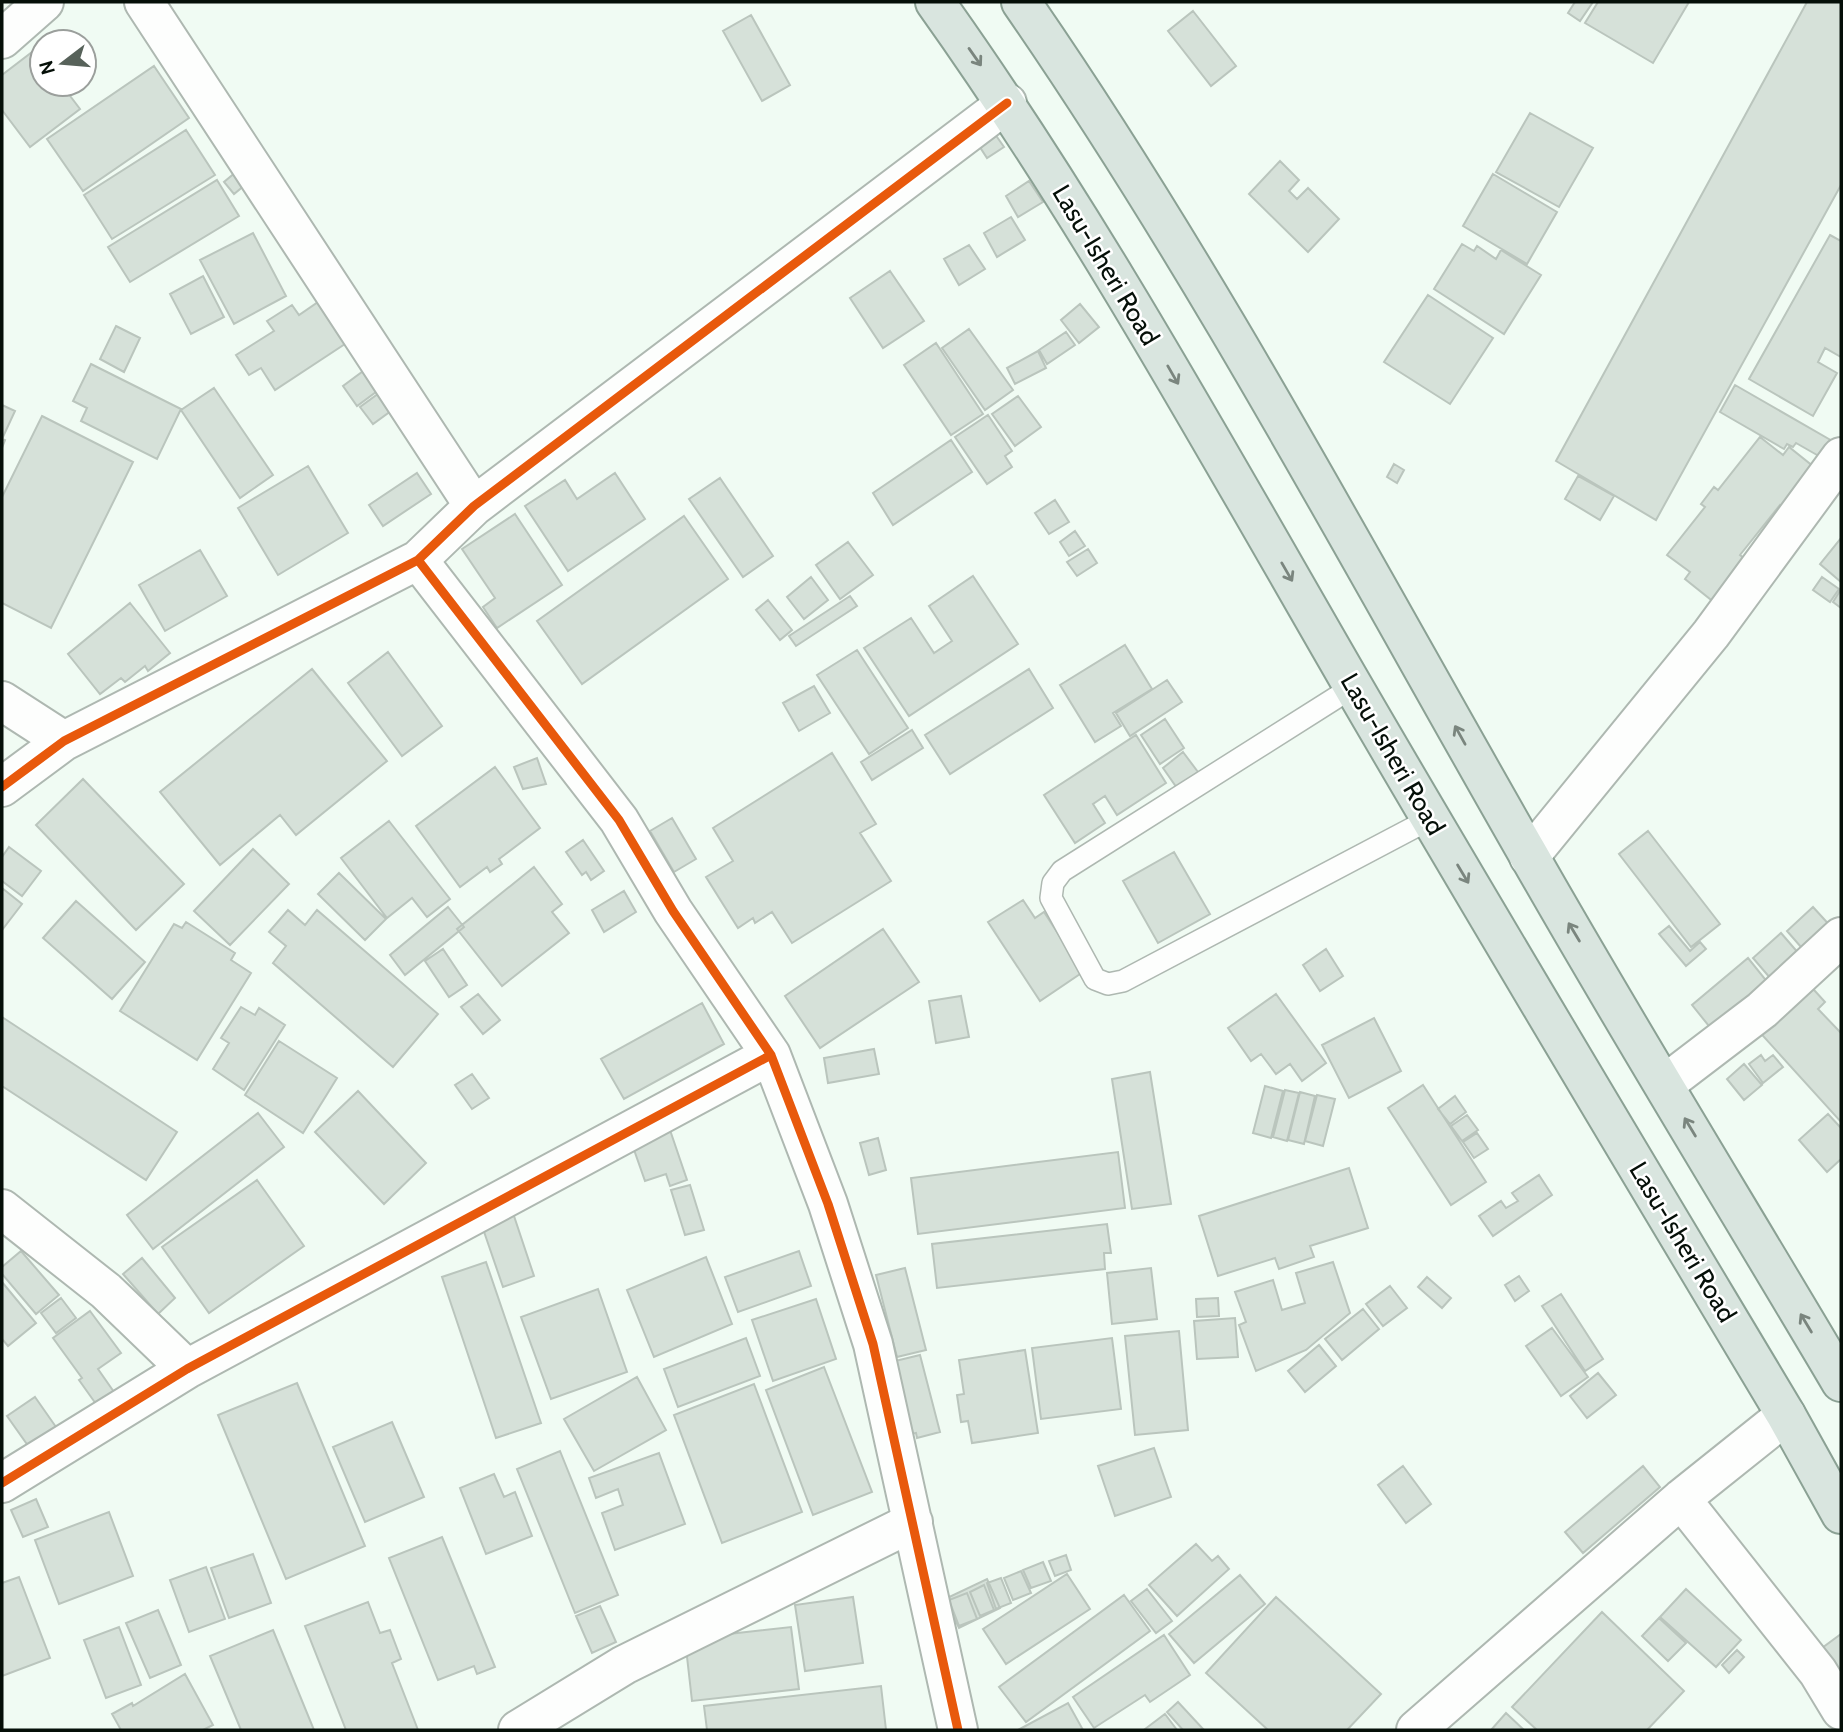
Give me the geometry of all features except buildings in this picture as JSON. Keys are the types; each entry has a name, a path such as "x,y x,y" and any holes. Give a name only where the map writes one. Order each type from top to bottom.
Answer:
{"main road":[{"name":"Lasu-Isheri Road","path":"935,2 1007,103 1139,317 1430,819 1786,1415 1841,1514"},
{"path":"1021,2 1069,72 1199,280 1529,857 1841,1382"}],"street":[{"path":"2,39 44,2"},
{"path":"144,2 474,506"},
{"path":"2,787 64,741 418,559 474,506 1007,103"},
{"path":"1529,857 1711,634 1841,457"},
{"path":"418,559 619,820 673,911 771,1055 828,1204 873,1344 958,1730"},
{"path":"2,701 64,741"},
{"path":"1665,1084 1762,1010 1841,937"},
{"path":"2,1483 187,1369 771,1055"},
{"path":"2,1209 106,1291 187,1369"},
{"path":"1416,1730 1681,1499 1786,1415"},
{"path":"1681,1499 1818,1672 1841,1710"},
{"path":"518,1730 624,1665 913,1522"}],"lane":[{"path":"1353,687 1062,872 1053,883 1051,898 1095,979 1108,984 1123,981 1430,819"}],"cycle path":[{"path":"2,787 64,741 418,560 474,506 1007,103"},
{"path":"418,560 619,820 673,911 771,1055 828,1204 873,1344 958,1730"},
{"path":"2,1483 187,1369 771,1055"}]}
